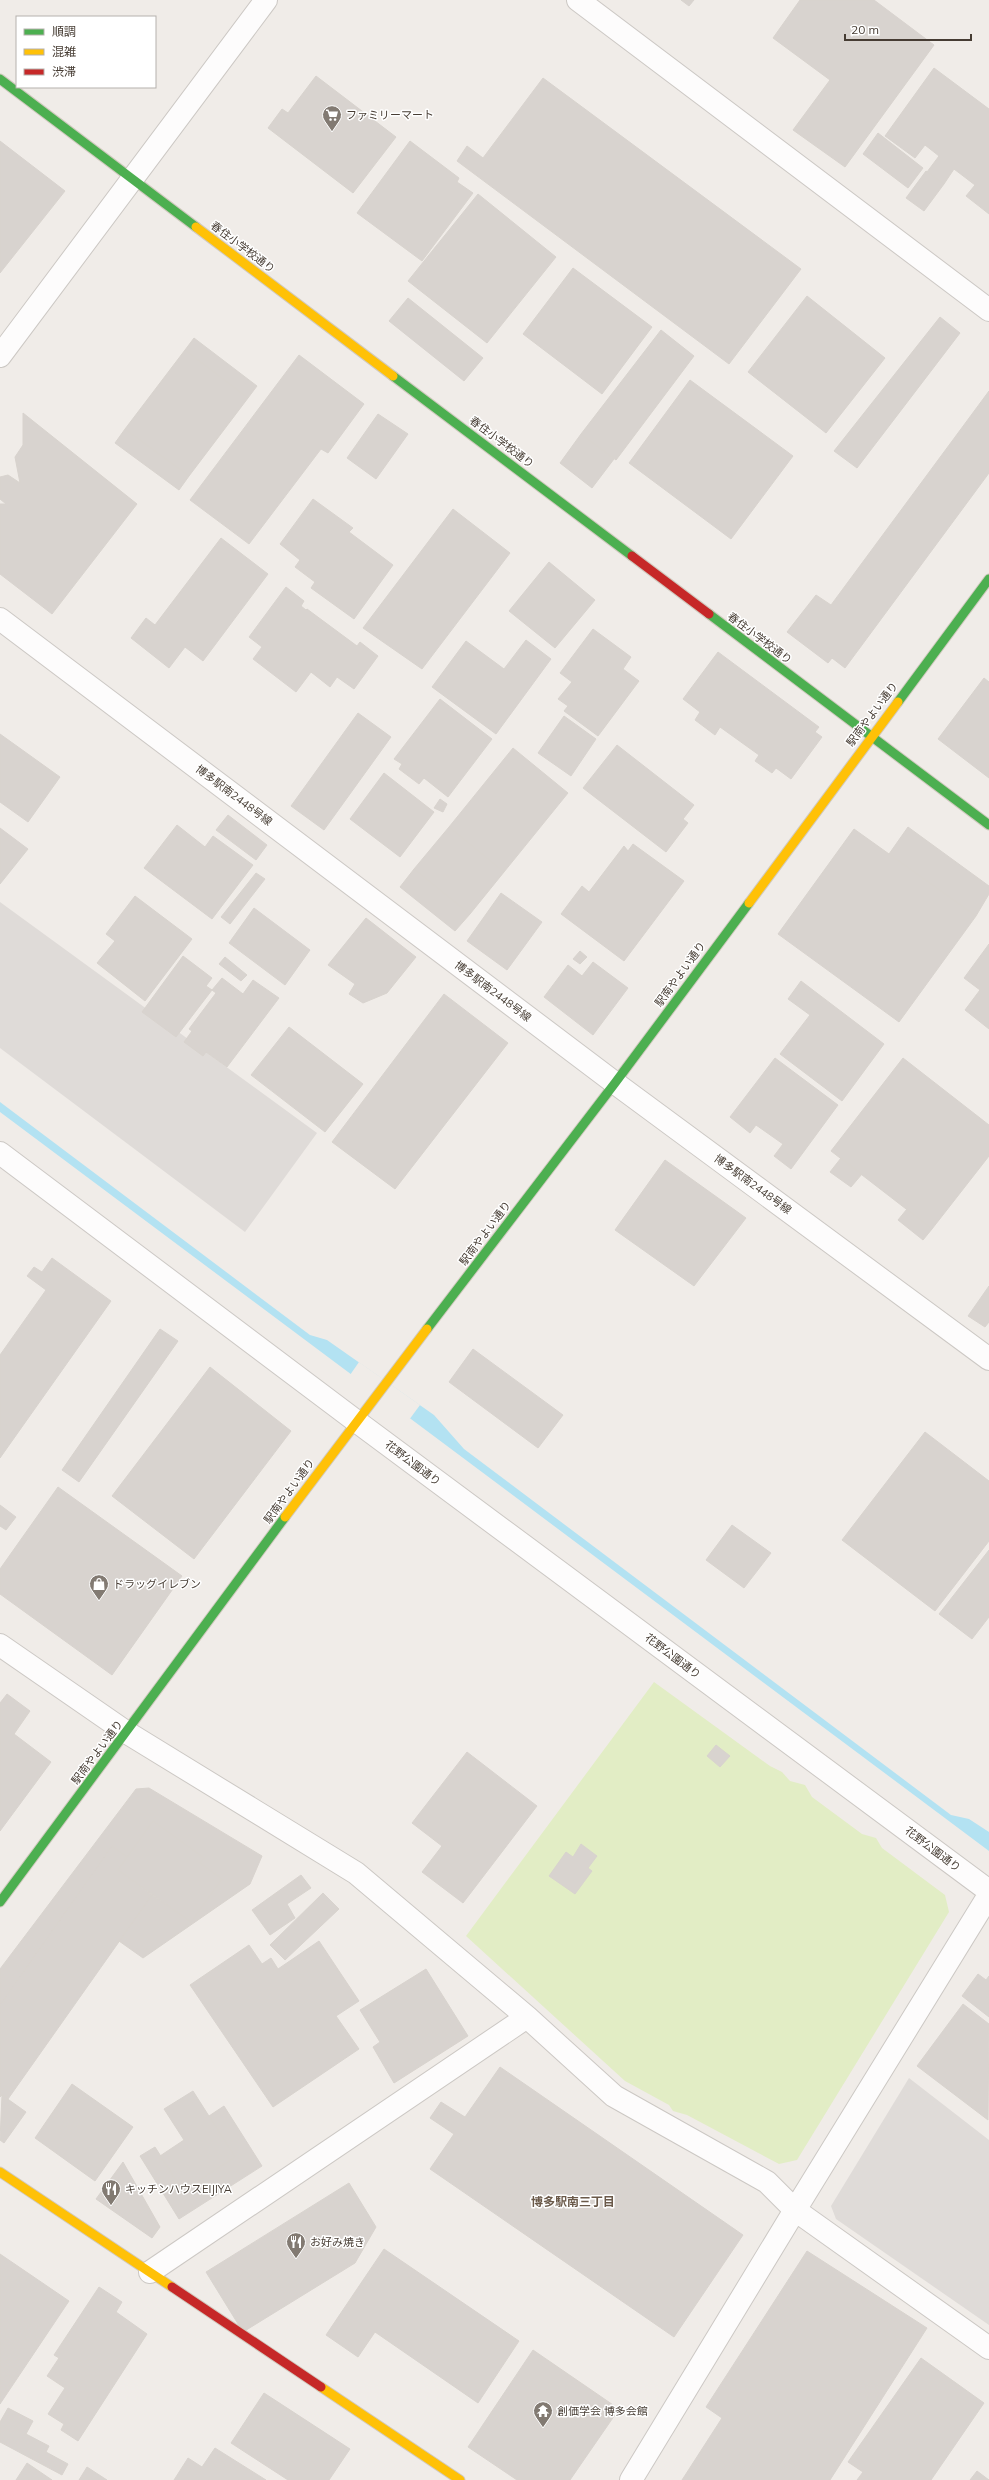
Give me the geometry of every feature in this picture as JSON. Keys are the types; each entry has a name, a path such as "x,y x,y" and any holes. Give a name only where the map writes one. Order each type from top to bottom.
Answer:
{"street":[{"path":"0,356 134,179 266,0"},
{"path":"578,0 989,310"},
{"name":"春住小学校通り","path":"0,79 989,825"},
{"name":"駅南やよい通り","path":"0,1902 356,1421 615,1083 870,736 989,579"},
{"name":"博多駅南2448号線","path":"0,619 615,1083 989,1359"},
{"name":"花野公園通り","path":"0,1153 356,1421 989,1891"},
{"path":"0,1645 126,1732 356,1873 527,2017 614,2096 767,2182 794,2210 989,2348"},
{"path":"631,2480 794,2210 989,1895"},
{"path":"150,2272 527,2017"},
{"path":"0,2172 460,2480"}],"green space":[{"path":"654,1682 770,1766 782,1772 790,1781 805,1785 812,1797 862,1834 876,1838 882,1848 945,1895 949,1912 797,2160 779,2164 687,2115 673,2111 669,2105 625,2081 466,1936"}],"shaded area":[{"path":"0,902 317,1133 245,1232 0,1048"},
{"path":"909,2078 989,2140 989,2325 836,2219 831,2206"}],"water":[{"path":"0,1102 310,1335 327,1340 434,1415 464,1449 951,1815 969,1819 989,1832 989,1851 0,1112"}],"pier":[{"path":"359,1362 420,1405 409,1420 350,1375"}],"building":[{"path":"681,0 694,0 689,6"},
{"path":"800,0 874,0 934,45 845,167 793,130 830,80 773,38"},
{"path":"934,68 989,109 989,214 966,196 975,185 954,169 944,184 927,172 939,156 925,145 915,158 885,136"},
{"name":"ファミリーマート","path":"316,76 396,137 353,193 268,128 282,109 288,113"},
{"path":"543,78 801,269 729,364 457,161 467,146 483,158"},
{"path":"878,133 923,168 908,188 863,154"},
{"path":"0,141 65,191 0,273"},
{"path":"410,141 459,178 457,182 473,193 422,261 357,213"},
{"path":"926,171 944,184 924,211 906,198"},
{"path":"478,194 556,257 487,343 408,281"},
{"path":"573,268 652,327 602,394 523,334"},
{"path":"807,296 885,358 826,433 748,372"},
{"path":"408,298 483,358 464,381 389,321"},
{"path":"940,317 960,333 857,468 834,451"},
{"path":"661,330 694,356 616,460 581,434"},
{"path":"194,338 257,386 248,398 185,350"},
{"path":"185,350 248,398 189,476 125,429"},
{"path":"299,355 364,404 328,453 321,449 249,544 190,500"},
{"path":"690,380 793,456 731,539 629,463"},
{"path":"989,391 989,473 845,668 832,658 828,663 787,632 816,595 831,605"},
{"path":"23,413 137,504 52,614 0,574 0,504 6,504 0,499 0,477 8,475 20,483 15,457 23,445"},
{"path":"378,414 408,434 376,479 347,458"},
{"path":"125,429 189,476 179,490 115,443"},
{"path":"581,434 614,459 592,488 560,463"},
{"path":"313,499 353,528 349,532 393,565 354,619 311,588 315,582 295,567 300,560 280,544"},
{"path":"453,509 510,553 422,669 363,628"},
{"path":"221,538 268,574 203,661 185,647 169,668 131,638 146,618 155,625"},
{"path":"549,562 595,600 555,648 509,611"},
{"path":"286,587 304,601 301,606 306,610 307,609 357,646 360,642 378,656 354,689 337,677 330,687 311,672 296,692 253,659 262,647 249,637"},
{"path":"593,629 631,657 623,669 639,681 598,736 564,711 568,706 558,699 572,682 560,673"},
{"path":"526,640 551,659 496,734 432,687 466,641 504,669"},
{"path":"718,652 819,727 815,732 822,737 791,779 776,768 772,773 755,761 759,755 720,727 715,735 695,720 700,712 683,699"},
{"path":"984,678 989,682 989,778 938,739"},
{"path":"440,699 492,739 448,797 424,778 419,784 399,769 402,764 394,759"},
{"path":"358,713 391,737 324,830 291,806"},
{"path":"564,716 596,739 571,776 538,753"},
{"path":"0,734 60,777 28,822 0,802"},
{"path":"617,745 694,805 683,819 688,823 666,852 583,788"},
{"path":"513,748 568,793 504,872 449,827"},
{"path":"384,773 434,812 400,857 350,819"},
{"path":"440,799 447,804 443,812 434,808"},
{"path":"228,815 267,845 256,860 216,830"},
{"path":"177,825 205,847 213,836 253,865 212,919 144,868"},
{"path":"449,827 504,872 470,914 414,869"},
{"path":"908,827 989,886 989,894 976,916 889,854"},
{"path":"0,828 28,849 0,884"},
{"path":"854,829 976,916 899,1022 778,934"},
{"path":"633,844 684,881 624,961 561,914 582,886 589,892 624,846 628,851"},
{"path":"414,869 470,914 455,931 400,887"},
{"path":"256,873 265,879 230,924 221,917"},
{"path":"501,893 542,922 507,970 467,941"},
{"path":"135,896 192,939 145,1001 97,963 115,941 106,934"},
{"path":"254,908 310,950 285,985 229,943"},
{"path":"366,918 416,957 387,993 363,1003 349,994 355,984 328,965"},
{"path":"989,944 989,1029 965,1010 980,990 964,978"},
{"path":"580,951 587,957 580,964 573,959"},
{"path":"183,956 212,978 206,986 212,990 176,1037 142,1012"},
{"path":"225,957 247,975 241,981 219,964"},
{"path":"593,962 628,988 593,1035 544,997 568,965 582,976"},
{"path":"222,978 243,994 253,980 279,998 227,1067 206,1052 203,1056 184,1042 192,1031 189,1029 216,993 212,990"},
{"path":"801,981 884,1044 842,1101 780,1054 810,1015 788,999"},
{"path":"444,994 508,1043 395,1189 332,1142"},
{"path":"289,1027 363,1084 325,1132 251,1075"},
{"path":"775,1058 838,1105 791,1169 774,1156 783,1144 756,1125 750,1133 730,1117"},
{"path":"903,1058 989,1125 989,1156 932,1229 831,1151"},
{"path":"841,1158 862,1174 851,1187 830,1172"},
{"path":"665,1160 746,1218 694,1286 615,1230"},
{"path":"907,1209 932,1229 923,1240 898,1220"},
{"path":"52,1258 111,1301 0,1458 0,1355 46,1290 27,1276 34,1267 42,1272"},
{"path":"989,1286 989,1322 985,1327 968,1316"},
{"path":"160,1329 178,1341 79,1482 62,1470"},
{"path":"473,1349 563,1415 538,1448 449,1382"},
{"path":"210,1367 291,1431 194,1559 112,1496"},
{"path":"925,1432 989,1481 989,1541 935,1611 842,1540"},
{"path":"58,1487 182,1576 112,1675 0,1594 0,1569"},
{"path":"0,1505 16,1517 6,1530 0,1526"},
{"path":"732,1525 771,1553 744,1588 706,1560"},
{"path":"989,1550 989,1617 972,1639 939,1614"},
{"path":"7,1694 30,1711 14,1734 51,1762 0,1831 0,1703"},
{"path":"716,1745 730,1756 720,1767 707,1756"},
{"path":"467,1752 537,1806 463,1903 422,1872 442,1846 412,1823"},
{"path":"149,1788 262,1856 250,1884 143,1958 119,1941 152,1895 191,1922 222,1879 200,1863 204,1858 153,1821 127,1857 112,1846 0,2005 0,1969 136,1789"},
{"path":"153,1821 204,1858 200,1863 222,1879 191,1922 118,1870"},
{"path":"581,1844 597,1856 588,1868 592,1871 575,1894 549,1876 566,1852 573,1857"},
{"path":"112,1846 127,1857 118,1870 152,1895 8,2099 2,2095 0,2097 0,2005"},
{"path":"301,1875 311,1888 287,1904 295,1918 270,1935 252,1910"},
{"path":"323,1893 339,1909 285,1960 270,1945"},
{"path":"319,1941 359,2001 336,2016 359,2049 273,2107 190,1985 249,1945 262,1964 271,1958 278,1969"},
{"path":"426,1969 468,2036 394,2083 373,2047 380,2042 360,2010"},
{"path":"978,1974 986,1980 989,1976 989,2017 962,1996"},
{"path":"963,2004 989,2024 988,2120 917,2066"},
{"path":"500,2067 743,2235 674,2337 430,2169 454,2134 430,2118 441,2102 465,2117"},
{"path":"72,2084 133,2127 95,2181 35,2138"},
{"path":"193,2091 235,2157 183,2191 160,2156 184,2140 164,2109"},
{"path":"2,2095 26,2112 4,2143 0,2140"},
{"path":"224,2106 262,2166 179,2219 140,2156 155,2147 183,2191 235,2157 209,2116"},
{"path":"123,2162 160,2227 152,2238 96,2199"},
{"path":"349,2183 376,2227 355,2263 243,2332 206,2272"},
{"path":"384,2249 519,2341 478,2403 375,2332 358,2357 326,2335"},
{"path":"807,2251 927,2328 830,2480 682,2480 722,2418 706,2407"},
{"path":"0,2254 69,2301 0,2404"},
{"path":"99,2287 122,2302 116,2312 147,2334 78,2441 61,2430 64,2424 48,2414 65,2388 47,2376 59,2358 54,2355"},
{"name":"創価学会 博多会館","path":"533,2350 619,2409 570,2480 517,2480 468,2447"},
{"path":"921,2358 984,2403 931,2480 857,2480 863,2472 848,2462"},
{"path":"264,2393 350,2449 329,2480 288,2480 231,2443"},
{"path":"8,2408 33,2421 26,2434 49,2446 46,2452 68,2464 62,2475 0,2442 0,2422"},
{"path":"215,2448 266,2480 174,2480 188,2458 202,2467"},
{"path":"27,2463 52,2480 16,2480"},
{"path":"87,2467 107,2480 79,2480"},
{"path":"977,2471 989,2480 970,2480"}],"traffic: fast":[{"path":"0,79 196,227"},
{"path":"393,376 632,556"},
{"path":"898,702 989,579"},
{"path":"709,614 989,825"},
{"path":"427,1329 615,1083 749,903"},
{"path":"0,1902 285,1517"}],"traffic: slow":[{"path":"196,227 393,376"},
{"path":"749,903 898,702"},
{"path":"285,1517 427,1329"},
{"path":"0,2172 172,2287"},
{"path":"321,2387 460,2480"}],"traffic: jam":[{"path":"632,556 709,614"},
{"path":"172,2287 321,2387"}],"place":[{"name":"ファミリーマート","path":"332,132"},
{"name":"ドラッグイレブン","path":"99,1601"},
{"name":"キッチンハウスEIJIYA","path":"111,2206"},
{"name":"お好み焼き","path":"296,2259"},
{"name":"創価学会 博多会館","path":"543,2428"}],"district":[{"name":"博多駅南三丁目","path":"573,2202"}]}
